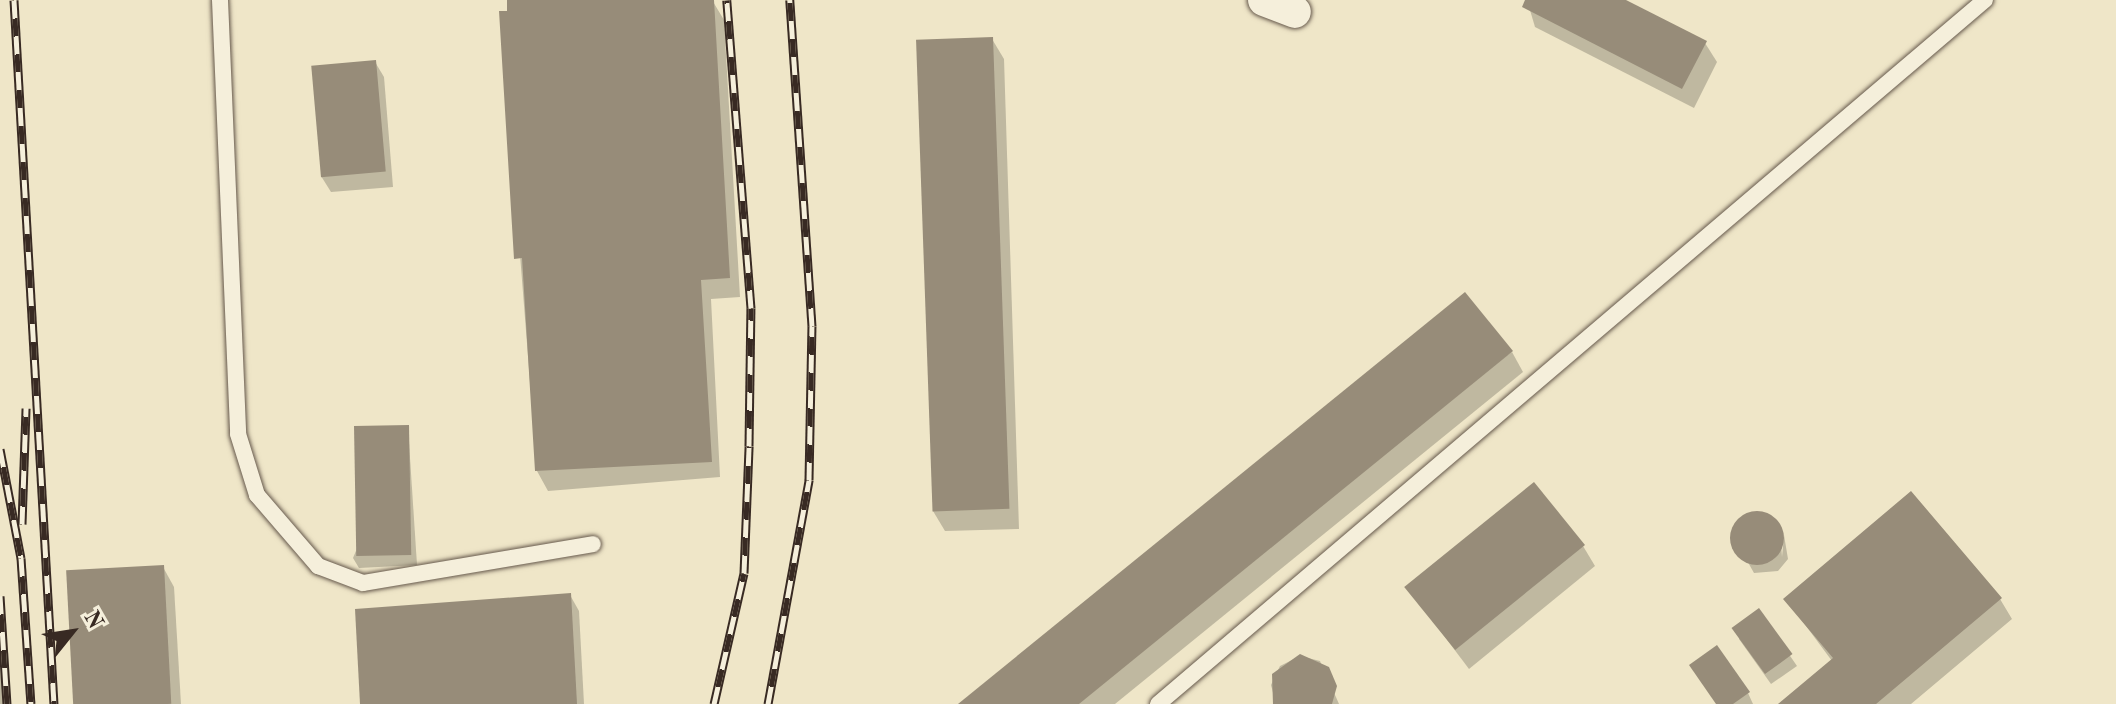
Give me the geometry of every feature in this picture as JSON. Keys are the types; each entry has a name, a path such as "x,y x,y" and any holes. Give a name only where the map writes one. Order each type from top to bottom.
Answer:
{"street":[{"path":"1264,0 1295,12"}],"lane":[{"path":"220,0 238,434 257,495 318,566 363,583 593,544"},
{"path":"1158,704 1985,0"}],"building":[{"path":"507,0 714,0 730,278 701,280 712,462 535,471 522,258 514,259 499,11 507,11"},
{"path":"1525,0 1626,0 1707,41 1682,89 1522,7"},
{"path":"993,37 1009,509 933,511 916,40"},
{"path":"376,60 386,172 321,177 311,66"},
{"path":"1465,292 1513,351 1079,704 958,704"},
{"path":"409,425 411,555 356,556 354,426"},
{"path":"1534,482 1585,545 1455,650 1404,587"},
{"path":"1911,491 2002,598 1876,704 1778,704 1833,658 1783,599"},
{"path":"1757,511 1776,519 1784,538 1776,557 1757,565 1738,557 1730,538 1738,519"},
{"path":"164,565 171,704 73,704 66,570"},
{"path":"571,593 577,704 360,704 355,609"},
{"path":"1759,608 1793,654 1765,674 1731,628"},
{"path":"1717,645 1750,692 1733,704 1716,704 1689,665"},
{"path":"1300,654 1329,667 1337,686 1332,704 1273,704 1272,674"}],"railway":[{"path":"14,0 54,704"},
{"path":"714,704 744,573 749,446 751,308 727,0"},
{"path":"768,704 809,480 812,326 790,0"},
{"path":"22,524 26,408"},
{"path":"0,449 21,558 31,704"},
{"path":"0,596 7,704"}]}
